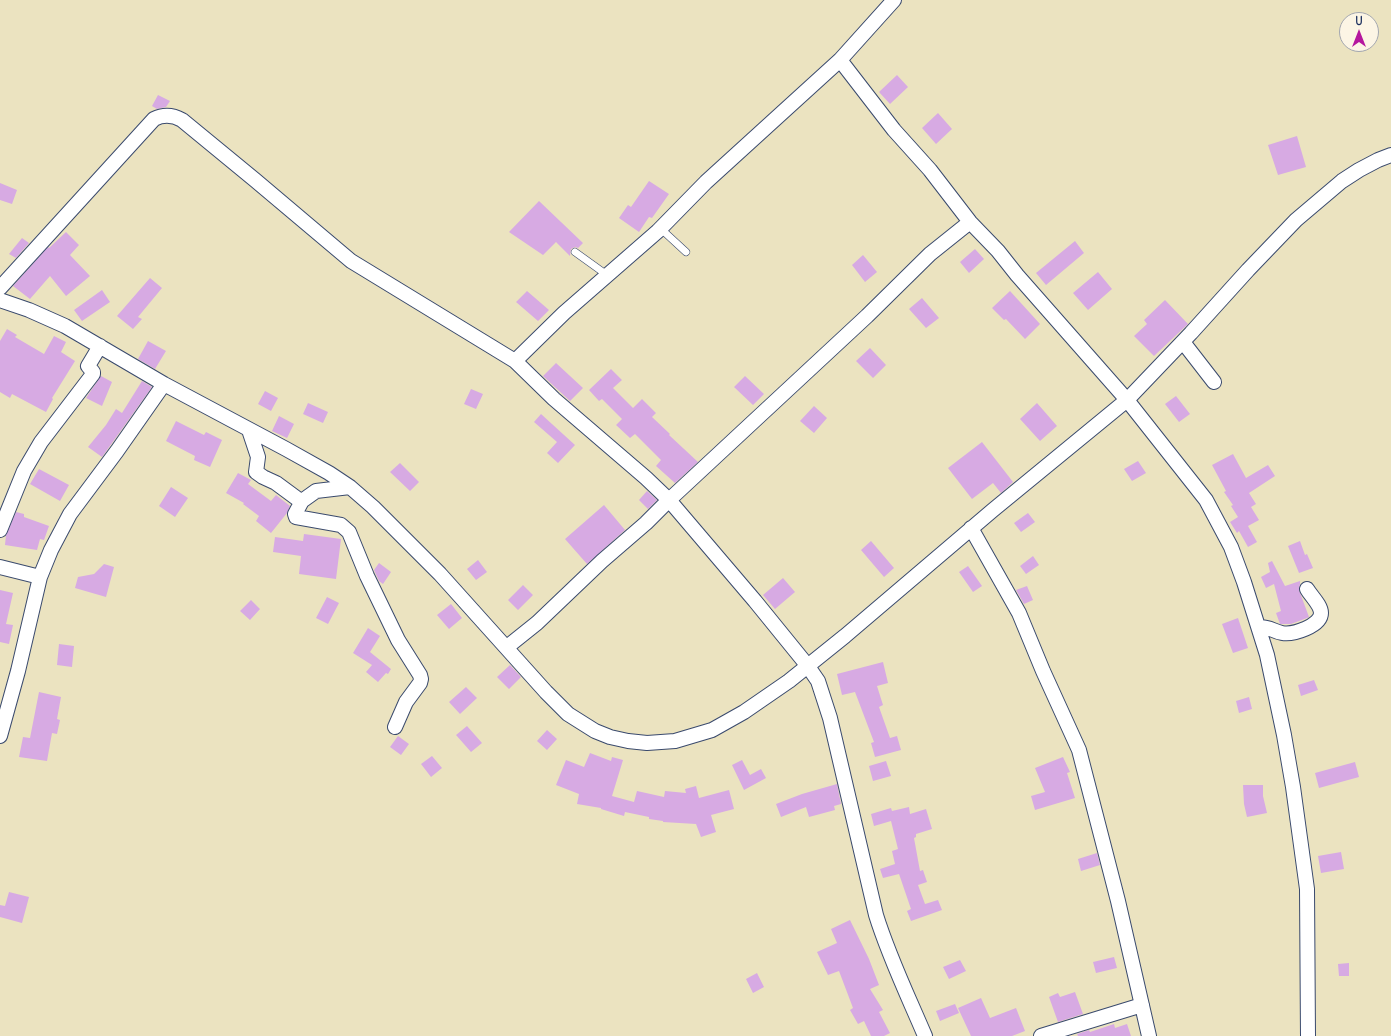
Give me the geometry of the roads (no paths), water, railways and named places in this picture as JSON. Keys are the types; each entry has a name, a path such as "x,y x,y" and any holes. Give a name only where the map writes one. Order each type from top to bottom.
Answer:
{"street":[{"path":"515,361 564,313 660,228 706,182 840,60 894,0"},
{"path":"840,60 894,130 930,170 970,222 998,251 1017,275 1127,400 1206,500 1232,548 1239,564 1271,668 1293,788 1307,889 1308,1036"},
{"path":"0,288 154,119 164,116 172,116 182,120 351,261 515,361 554,399 646,478 669,500 710,547 807,665 818,681 830,718 858,843 883,937 925,1036"},
{"path":"0,300 29,310 66,326 164,384 323,470 350,487 373,507 440,574 546,692 568,714 595,731 610,737 647,743 675,741 712,730 744,712 789,681 807,665 846,636 971,528 1127,400 1296,220 1348,177 1365,166 1391,155"},
{"path":"507,647 537,624 602,561 646,523 867,316 930,254 970,222"},
{"path":"1183,342 1214,382"},
{"path":"0,530 24,471 41,442 93,374 88,366 100,346"},
{"path":"0,736 18,671 40,577 51,550 70,514 164,384"},
{"path":"249,430 258,457 256,472 276,483 302,501"},
{"path":"350,487 316,491 302,501 295,514 296,517 341,525 349,532 398,640 420,675 420,684 406,702 395,727"},
{"path":"971,528 1019,613 1042,671 1079,750 1118,901 1149,1036"},
{"path":"0,567 40,577"},
{"path":"1259,627 1270,628 1286,633 1299,631 1311,626 1321,614 1318,606 1307,589"},
{"path":"1041,1036 1142,1006"}],"lane":[{"path":"660,228 686,252"},
{"path":"575,252 607,275"}]}
